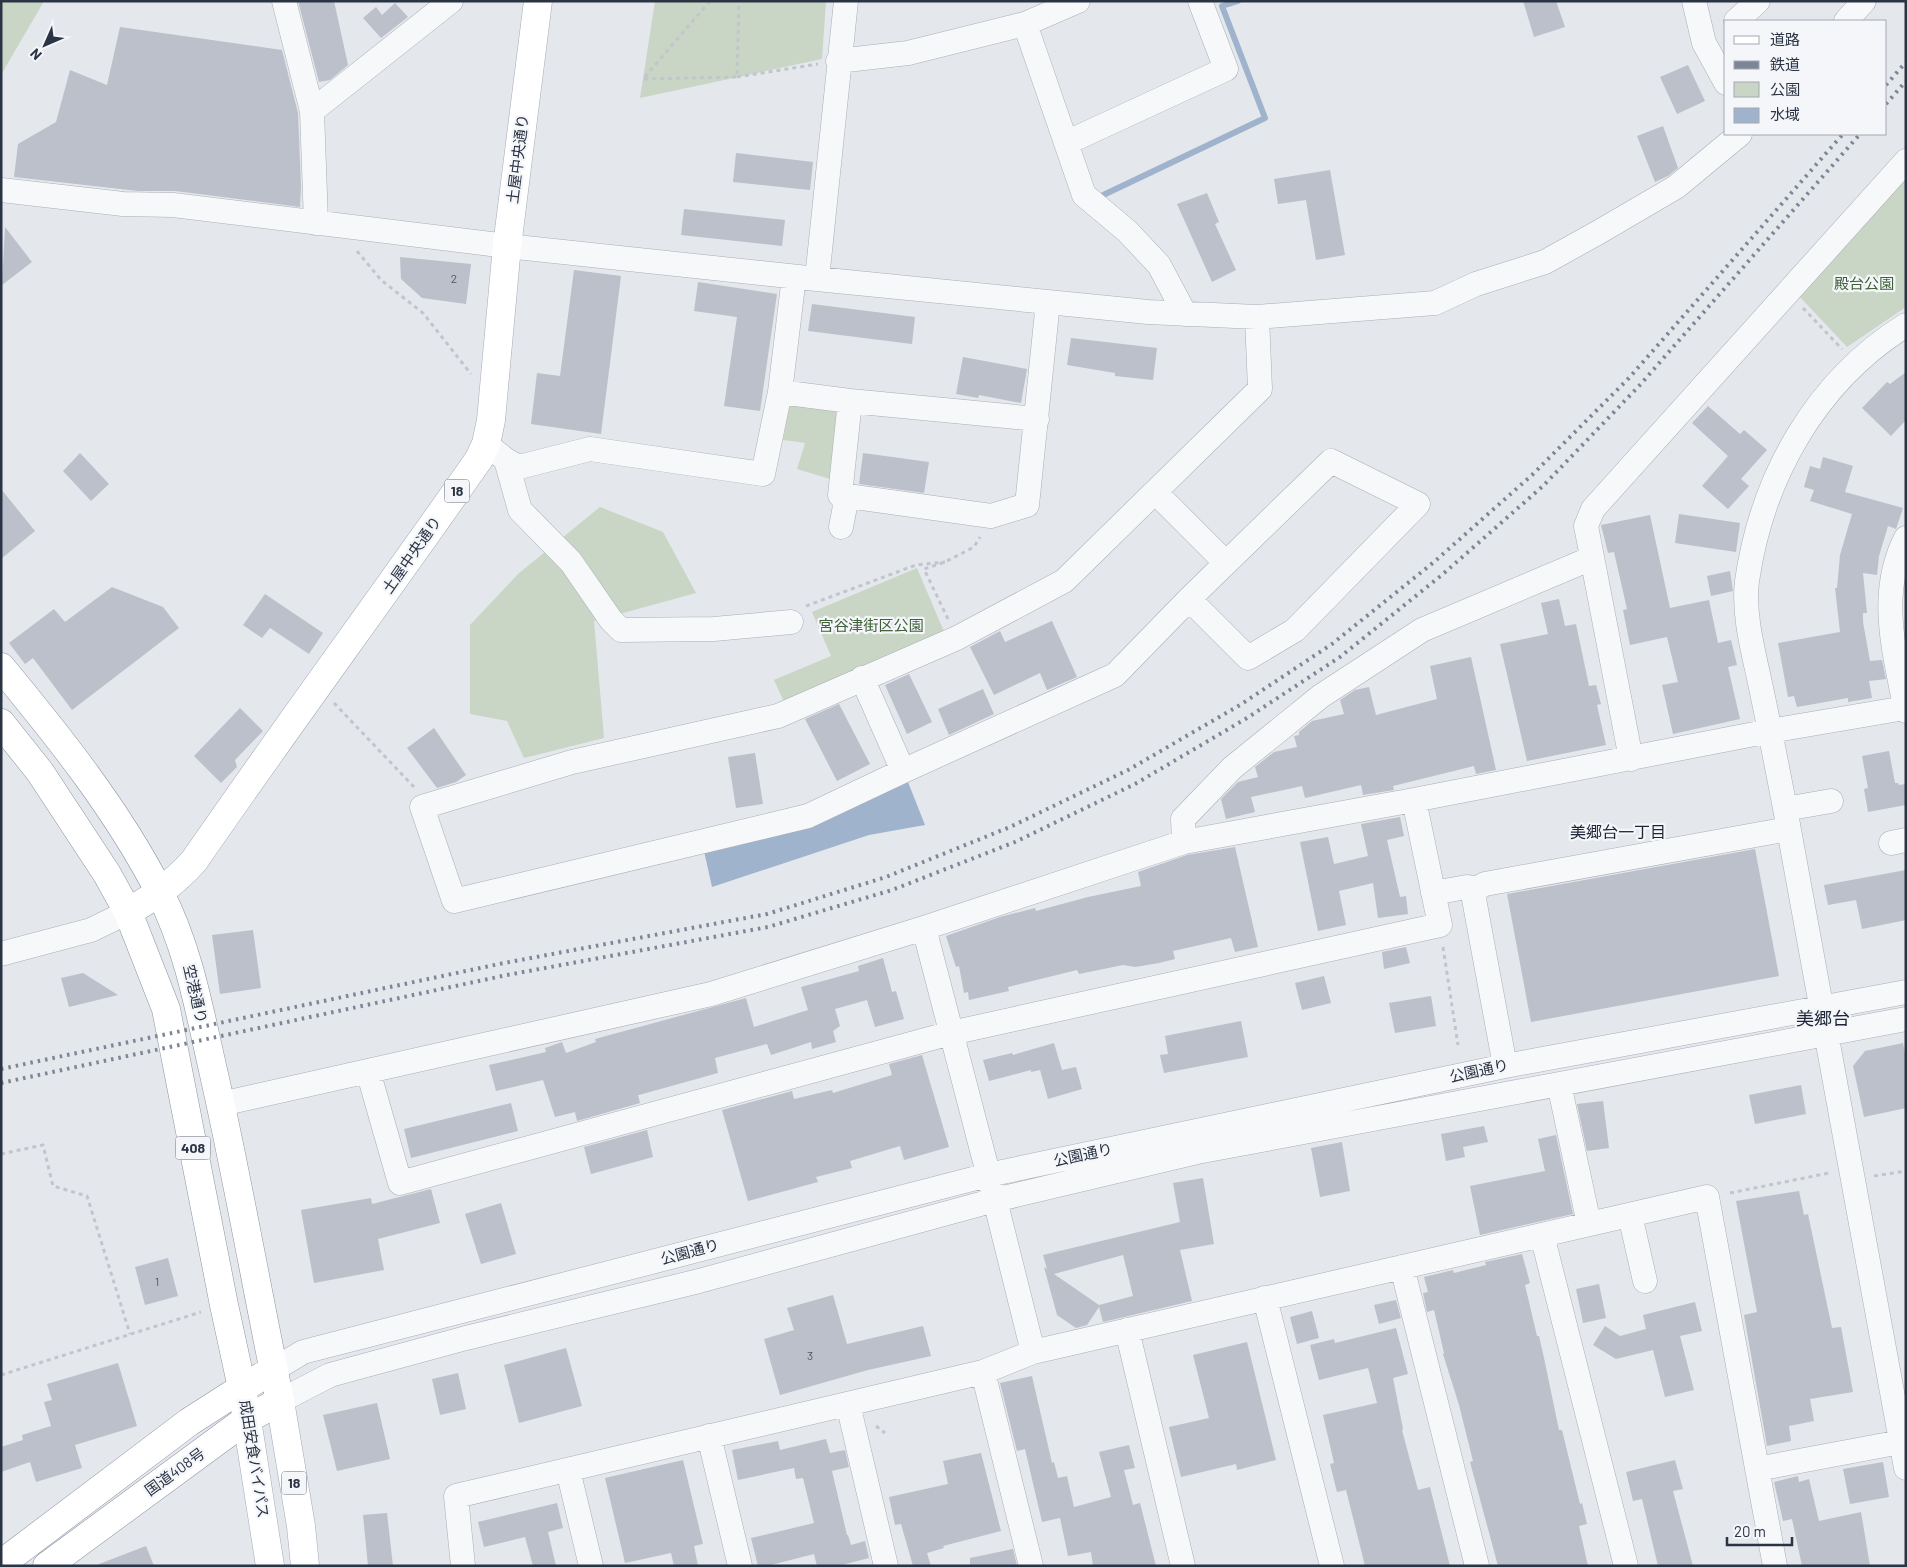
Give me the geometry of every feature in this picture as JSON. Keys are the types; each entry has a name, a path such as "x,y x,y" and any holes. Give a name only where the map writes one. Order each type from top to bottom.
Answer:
{"main road":[{"name":"土屋中央通り","path":"128,912 160,893 194,861 479,459 496,452 491,420 507,246 538,1"},
{"name":"空港通り","path":"1,666 66,747 130,840 160,893 188,961 221,1104 274,1370"},
{"name":"408","path":"1,723 40,772 107,874 128,912 166,1009 242,1388"},
{"name":"成田安食バイパス","path":"270,1566 242,1388 274,1370"},
{"path":"274,1370 280,1401"},
{"name":"国道408号","path":"1,1564 189,1422 242,1388"},
{"name":"国道408号","path":"46,1566 247,1419 280,1401"},
{"name":"18","path":"280,1401 301,1526 305,1566"}],"street":[{"path":"284,1 312,111 316,223"},
{"path":"312,111 451,1"},
{"path":"496,452 519,467 590,449 763,474 806,278 846,1"},
{"path":"838,61 908,53 1025,24 1078,1"},
{"path":"1066,143 1226,69 1200,1"},
{"path":"1694,1 1704,43 1724,79"},
{"path":"1737,20 1758,1"},
{"path":"1847,20 1864,1"},
{"path":"1025,24 1084,195 1127,231 1159,264 1185,314"},
{"path":"1704,43 1724,31"},
{"path":"1,190 123,204 173,205 507,246 806,278 1148,312 1257,317 1435,302 1476,284 1545,262 1676,187 1739,135"},
{"path":"1631,759 1586,526 1593,509 1906,161"},
{"path":"850,401 840,495 991,516 1027,505 1048,302"},
{"path":"1189,600 1248,658 1296,630 1418,504 1331,461 1226,563 1189,600 1115,676 902,771 808,816 454,901 422,806 572,762 778,716 956,638 1064,581 1260,389 1257,317"},
{"path":"1906,325 1873,347 1846,371 1826,394 1796,438 1779,470 1765,505 1754,544 1747,584 1748,625 1770,731 1825,1034 1903,1441 1906,1468"},
{"path":"780,392 850,401 1037,419"},
{"path":"496,452 520,510 571,562 611,620 621,630 714,629 791,622"},
{"path":"1155,492 1226,563"},
{"path":"841,527 847,496"},
{"path":"221,1104 711,994 924,928 1184,842 1631,759 1770,731 1906,710 1890,629 1889,599 1892,573 1906,538"},
{"path":"1184,842 1183,819 1232,768 1321,696 1422,630 1592,558"},
{"path":"862,678 902,771"},
{"path":"368,1071 400,1182 951,1033 1440,925 1414,800"},
{"path":"1433,893 1467,888 1476,889 1484,884 1786,819 1830,801"},
{"path":"1476,889 1474,898 1505,1066"},
{"path":"1,954 91,930 128,912"},
{"path":"924,928 1033,1352"},
{"name":"公園通り","path":"274,1370 303,1352 988,1175 1505,1066 1906,992"},
{"name":"公園通り","path":"280,1401 330,1375 466,1338 699,1280 995,1200 1197,1152 1906,1019"},
{"path":"1559,1084 1589,1224"},
{"path":"463,1566 456,1496 983,1372 1033,1352 1707,1197 1775,1566"},
{"path":"1630,1215 1645,1281"},
{"path":"1542,1235 1626,1566"},
{"path":"1402,1267 1477,1566"},
{"path":"1265,1298 1332,1566"},
{"path":"1127,1330 1183,1566"},
{"path":"983,1372 1031,1566"},
{"path":"848,1404 886,1566"},
{"path":"709,1436 740,1566"},
{"path":"1757,1469 1903,1441"},
{"path":"568,1470 591,1566"}],"path":[{"path":"710,1 643,79 736,77 838,61"},
{"path":"736,77 739,1"},
{"path":"358,252 381,280 423,313 475,379"},
{"path":"1788,292 1846,353"},
{"path":"956,638 924,569 945,562 974,548 991,516"},
{"path":"811,605 916,565 945,562"},
{"path":"318,686 398,770"},
{"path":"1440,925 1458,1045"},
{"path":"1,1154 44,1145 53,1186 87,1196 130,1334"},
{"path":"1873,1176 1906,1171"},
{"path":"1707,1197 1836,1172"},
{"path":"1,1375 224,1305"}],"green space":[{"path":"1,1 44,1 1,75"},
{"path":"655,1 826,1 822,59 640,98"},
{"name":"殿台公園","path":"1906,175 1906,307 1847,347 1799,296"},
{"path":"790,402 840,409 830,479 797,469 805,443 783,440"},
{"path":"600,507 663,532 696,593 594,621 604,738 524,758 507,721 470,714 470,625 518,574"},
{"name":"宮谷津街区公園","path":"917,568 945,634 784,702 774,680 831,656 812,612"}],"water":[{"path":"908,782 925,825 869,835 712,887 704,851 811,826"}],"building":[{"path":"298,1 334,1 348,65 330,80 319,82"},
{"path":"1523,1 1556,1 1565,27 1534,37"},
{"path":"395,3 408,17 381,38 363,18 376,7 382,15"},
{"path":"120,27 282,50 298,113 300,207 175,191 138,191 14,177 18,144 56,122 70,70 107,85"},
{"path":"1688,65 1705,101 1677,114 1660,77"},
{"path":"1663,126 1678,168 1668,176 1655,182 1637,136"},
{"path":"736,153 813,162 810,190 733,182"},
{"path":"1330,170 1345,255 1316,260 1306,200 1278,204 1274,179"},
{"path":"1207,193 1219,222 1215,224 1236,270 1212,282 1177,204"},
{"path":"684,209 785,220 782,246 681,235"},
{"path":"5,227 32,262 2,285"},
{"path":"400,257 471,264 466,304 422,298 401,279"},
{"path":"574,270 621,276 601,434 531,424 537,373 560,376"},
{"path":"698,282 777,294 760,411 724,406 737,317 694,311"},
{"path":"812,304 915,317 912,344 808,331"},
{"path":"1071,338 1157,348 1153,380 1115,376 1115,373 1067,365"},
{"path":"963,357 1027,369 1021,403 979,395 978,398 956,394"},
{"path":"1906,372 1906,420 1891,436 1862,408 1887,382 1890,384"},
{"path":"1708,406 1740,434 1744,430 1767,450 1741,479 1749,486 1728,509 1702,486 1728,456 1692,423"},
{"path":"80,453 109,484 91,501 63,471"},
{"path":"863,453 929,462 924,493 859,484"},
{"path":"1823,457 1853,466 1845,492 1903,508 1896,529 1888,526 1879,556 1877,575 1863,573 1867,613 1863,613 1863,622 1870,661 1882,660 1886,679 1869,681 1872,698 1848,702 1848,698 1797,707 1794,696 1788,697 1778,643 1840,632 1835,588 1837,588 1840,555 1852,514 1810,501 1814,490 1804,487 1810,466 1820,469"},
{"path":"1,489 35,531 1,559"},
{"path":"1679,514 1740,523 1736,552 1675,543"},
{"path":"1650,515 1670,608 1709,600 1718,643 1731,640 1737,665 1728,667 1740,719 1673,734 1662,685 1678,682 1667,637 1630,645 1623,610 1627,609 1614,552 1608,553 1601,525"},
{"path":"1730,571 1733,591 1711,596 1707,576"},
{"path":"112,587 163,607 179,628 72,710 33,658 25,664 9,643 54,609 65,622"},
{"path":"265,594 323,633 309,654 270,628 262,638 243,625"},
{"path":"1559,599 1565,626 1576,624 1589,686 1596,685 1601,704 1597,705 1606,745 1527,761 1500,644 1548,634 1541,603"},
{"path":"1052,621 1077,677 1047,690 1040,673 994,695 970,647 1000,631 1005,642"},
{"path":"1471,657 1496,770 1476,774 1474,766 1393,786 1394,790 1363,795 1361,785 1305,798 1302,786 1251,797 1255,812 1226,819 1221,799 1238,782 1258,777 1255,767 1274,752 1297,747 1294,736 1299,735 1299,732 1312,721 1344,714 1340,700 1355,690 1369,687 1376,715 1437,699 1430,666"},
{"path":"909,674 932,722 907,734 885,685"},
{"path":"983,689 994,714 949,735 938,709"},
{"path":"839,704 870,764 837,781 805,719"},
{"path":"240,708 263,731 235,760 237,767 221,783 194,756"},
{"path":"434,728 466,775 456,782 437,788 407,748"},
{"path":"1889,751 1895,783 1899,785 1906,784 1906,805 1868,812 1864,789 1868,788 1862,756"},
{"path":"755,753 763,804 736,808 728,757"},
{"path":"1400,817 1404,836 1387,840 1400,897 1406,896 1408,914 1378,918 1373,883 1339,891 1346,925 1318,931 1300,842 1328,837 1334,864 1368,856 1361,824"},
{"path":"1235,847 1258,947 1235,952 1231,938 1173,951 1175,959 1159,963 1135,967 1123,965 1079,974 1077,970 1008,987 1009,991 969,1000 968,992 964,993 959,966 956,967 946,936 1000,917 1035,908 1036,911 1088,897 1141,886 1138,872 1187,855"},
{"path":"1755,849 1779,976 1531,1022 1507,894"},
{"path":"1906,870 1906,920 1862,929 1856,900 1828,905 1824,885"},
{"path":"253,930 261,988 220,994 212,935"},
{"path":"1406,947 1410,963 1384,969 1382,952"},
{"path":"883,958 892,992 896,991 904,1019 875,1027 867,1000 835,1009 840,1026 833,1031 836,1042 812,1049 811,1042 771,1055 767,1044 715,1058 718,1073 638,1095 640,1103 577,1121 575,1112 555,1117 543,1080 496,1091 489,1065 546,1052 545,1048 562,1042 566,1053 596,1042 595,1039 746,998 754,1027 808,1010 801,987 859,971 858,966"},
{"path":"83,973 118,995 69,1007 61,978"},
{"path":"1324,976 1331,1003 1302,1010 1295,983"},
{"path":"1431,996 1436,1026 1395,1033 1389,1003"},
{"path":"1241,1021 1248,1057 1164,1073 1160,1055 1168,1054 1165,1036"},
{"path":"1054,1043 1062,1070 1076,1067 1082,1089 1048,1099 1040,1070 1031,1072 1031,1070 989,1081 983,1060 1012,1053 1013,1055"},
{"path":"1903,1043 1906,1058 1906,1108 1864,1117 1853,1066 1865,1051"},
{"path":"922,1055 949,1147 904,1160 900,1146 850,1161 852,1168 816,1177 818,1182 748,1201 722,1110 792,1091 794,1099 832,1090 833,1093 892,1075 889,1064"},
{"path":"1801,1085 1806,1114 1755,1124 1749,1095"},
{"path":"1603,1101 1609,1148 1587,1151 1577,1104"},
{"path":"511,1103 518,1131 411,1158 404,1129"},
{"path":"1484,1126 1488,1142 1463,1147 1465,1157 1446,1161 1441,1134"},
{"path":"647,1130 653,1157 591,1174 584,1147"},
{"path":"1556,1135 1573,1214 1480,1235 1470,1186 1545,1171 1538,1139"},
{"path":"1342,1142 1350,1191 1320,1197 1311,1148"},
{"path":"1203,1178 1214,1244 1180,1250 1192,1301 1103,1322 1099,1307 1087,1325 1076,1328 1057,1315 1044,1267 1047,1269 1043,1255 1180,1222 1173,1183","holes":["1123,1255 1133,1296 1099,1305 1054,1274"]},
{"path":"431,1189 440,1223 378,1239 384,1270 314,1283 301,1210 371,1198 372,1204"},
{"path":"1799,1191 1804,1215 1808,1214 1832,1328 1841,1327 1853,1392 1810,1399 1814,1421 1789,1426 1791,1441 1767,1446 1744,1315 1757,1312 1736,1201"},
{"path":"501,1203 516,1254 481,1264 465,1214"},
{"path":"1522,1254 1530,1283 1525,1285 1537,1336 1539,1336 1559,1430 1562,1430 1580,1504 1582,1503 1587,1524 1579,1526 1588,1566 1498,1566 1470,1462 1473,1461 1459,1405 1443,1354 1434,1310 1427,1312 1423,1293 1428,1292 1424,1277 1453,1270 1454,1273 1486,1265 1485,1262"},
{"path":"168,1258 178,1296 145,1305 135,1267"},
{"path":"1599,1284 1606,1318 1583,1323 1576,1289"},
{"path":"833,1295 847,1344 923,1326 931,1356 868,1370 780,1395 764,1339 794,1330 787,1308"},
{"path":"1396,1300 1401,1318 1379,1324 1374,1305"},
{"path":"1695,1302 1702,1331 1680,1336 1694,1390 1665,1397 1653,1350 1616,1359 1593,1345 1605,1326 1620,1336 1646,1329 1643,1315"},
{"path":"1312,1311 1319,1338 1297,1344 1290,1317"},
{"path":"1396,1328 1408,1374 1393,1378 1402,1430 1418,1490 1430,1487 1450,1566 1365,1566 1346,1490 1337,1492 1330,1464 1334,1463 1323,1415 1377,1403 1368,1368 1319,1380 1310,1345 1334,1339 1335,1343"},
{"path":"1247,1342 1276,1460 1237,1470 1236,1464 1181,1477 1169,1427 1209,1418 1193,1355"},
{"path":"566,1348 582,1406 519,1423 504,1365"},
{"path":"118,1363 137,1426 75,1445 82,1468 36,1482 30,1462 1,1472 1,1447 23,1440 22,1435 51,1426 44,1402 52,1400 47,1384"},
{"path":"458,1373 466,1409 440,1415 432,1379"},
{"path":"1032,1376 1052,1463 1054,1462 1058,1478 1067,1476 1074,1507 1111,1497 1099,1452 1129,1445 1135,1468 1124,1470 1133,1505 1140,1503 1156,1566 1093,1566 1091,1552 1068,1556 1060,1518 1042,1522 1025,1449 1017,1451 1000,1383"},
{"path":"377,1403 390,1459 337,1471 323,1415"},
{"path":"826,1439 830,1453 845,1450 849,1467 832,1471 851,1545 865,1541 869,1558 838,1566 817,1566 814,1554 767,1566 758,1566 751,1538 814,1523 803,1478 796,1479 794,1468 738,1480 732,1450 778,1441 780,1450"},
{"path":"981,1453 1001,1531 943,1546 944,1548 927,1553 931,1566 913,1566 901,1524 895,1525 889,1497 948,1484 943,1461"},
{"path":"683,1460 703,1544 694,1546 698,1566 674,1566 671,1553 625,1563 605,1478"},
{"path":"1675,1460 1683,1489 1673,1491 1693,1566 1658,1566 1642,1499 1633,1501 1626,1472"},
{"path":"1883,1462 1889,1497 1850,1504 1843,1469"},
{"path":"1798,1476 1799,1482 1809,1479 1819,1521 1861,1512 1870,1566 1802,1566 1792,1519 1783,1521 1774,1482"},
{"path":"557,1503 563,1528 548,1532 556,1566 533,1566 525,1537 484,1547 478,1522"},
{"path":"387,1513 393,1566 368,1566 363,1515"},
{"path":"146,1546 154,1566 99,1566 99,1564"},
{"path":"1013,1549 1017,1566 970,1566 970,1558"}],"waterway":[{"path":"1097,198 1265,118 1222,6 1238,1"}],"railway":[{"path":"1887,84 1906,62"},
{"path":"1887,103 1906,81"},
{"path":"1,1069 504,963 767,914 886,877 1010,827 1128,770 1240,705 1332,644 1434,562 1532,475 1629,378 1842,135"},
{"path":"1,1083 507,975 768,927 892,890 1015,842 1135,784 1247,718 1340,657 1443,574 1543,486 1639,386 1859,135"}],"district":[{"name":"美郷台一丁目","path":"1618,832"},
{"name":"美郷台","path":"1823,1019"}]}
